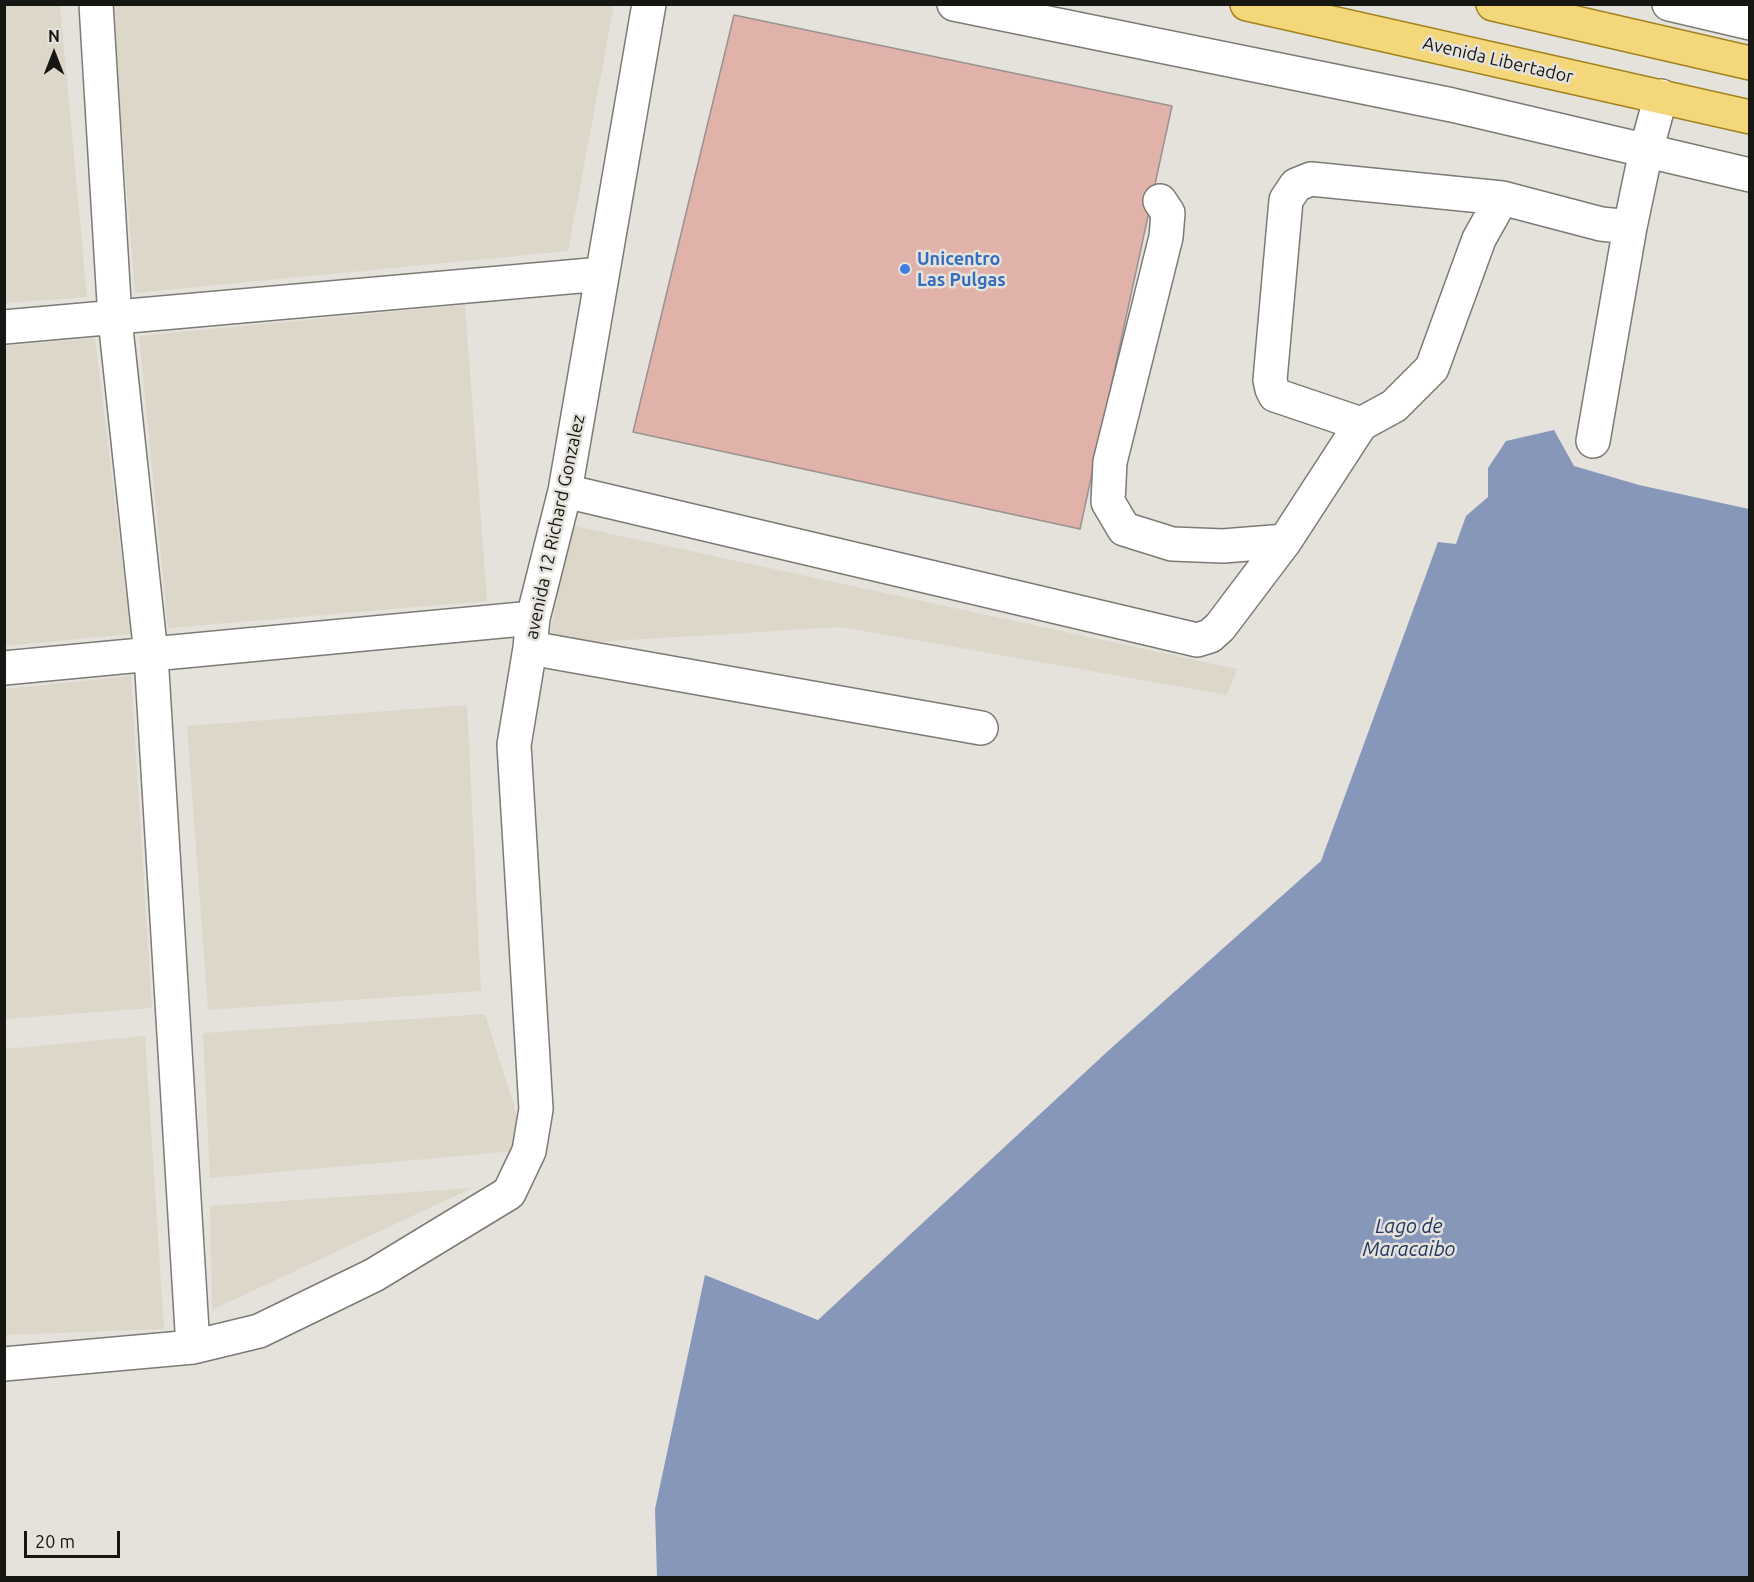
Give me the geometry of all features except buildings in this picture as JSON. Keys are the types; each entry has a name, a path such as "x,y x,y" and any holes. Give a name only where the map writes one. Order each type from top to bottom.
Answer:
{"main road":[{"name":"Avenida Libertador","path":"1247,4 1749,117"},
{"path":"1493,4 1749,63"}],"street":[{"path":"4,1364 193,1347 151,655 115,319 96,4"},
{"name":"avenida 12 Richard Gonzalez","path":"193,1347 259,1331 374,1275 509,1192 529,1151 536,1109 514,745 532,633 565,491 649,4"},
{"path":"954,4 1452,105 1749,175"},
{"path":"1681,47 1680,6 1749,23"},
{"path":"1593,441 1630,227 1646,151 1661,96"},
{"path":"1361,424 1275,395 1272,389 1270,381 1286,200 1296,185 1311,179 1502,198 1601,224 1630,227"},
{"path":"565,491 1197,640 1210,636 1220,627 1285,541 1361,424 1394,406 1432,368 1479,239 1502,198"},
{"path":"1160,201 1168,213 1166,237 1110,462 1108,502 1124,529 1172,544 1223,546 1285,541"},
{"path":"4,327 115,319 602,274"},
{"path":"4,668 151,655 532,633 981,728"}],"shaded area":[{"path":"60,5 87,297 5,303 5,6"},
{"path":"112,5 614,5 568,251 135,293"},
{"path":"465,305 487,601 168,628 139,336"},
{"path":"95,338 131,634 5,646 5,346"},
{"path":"570,525 1237,669 1227,695 841,627 548,645"},
{"path":"131,676 152,1008 5,1019 5,689"},
{"path":"467,705 481,991 208,1010 187,726"},
{"path":"485,1014 528,1150 210,1178 203,1033"},
{"path":"145,1036 164,1329 5,1335 5,1049"},
{"path":"472,1188 212,1310 210,1206"}],"water":[{"name":"Lago de Maracaibo","path":"1554,430 1574,466 1639,485 1749,509 1749,1577 657,1577 655,1509 705,1275 818,1320 1108,1051 1321,861 1438,542 1456,544 1466,516 1488,497 1488,468 1506,441"}],"place":[{"name":"Unicentro Las Pulgas","path":"905,269"}]}
